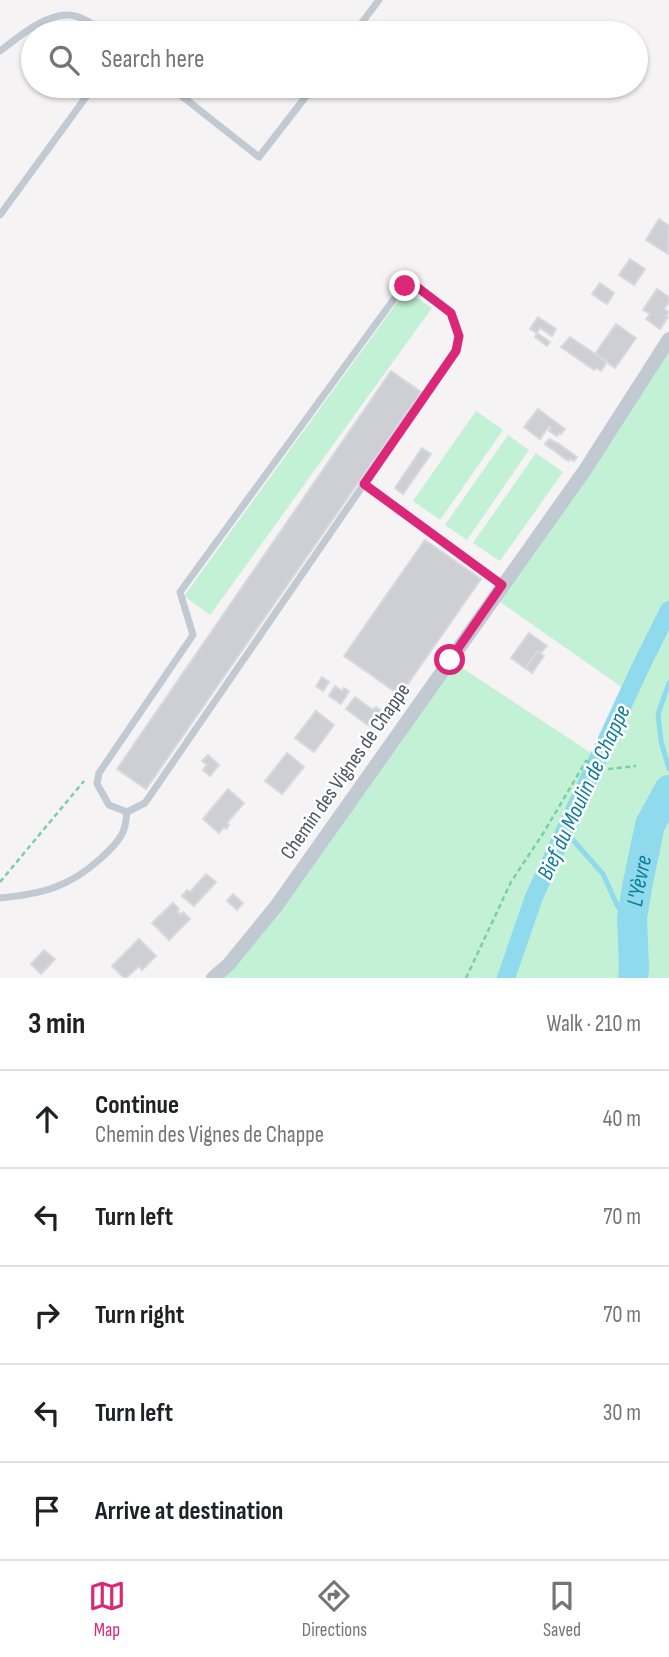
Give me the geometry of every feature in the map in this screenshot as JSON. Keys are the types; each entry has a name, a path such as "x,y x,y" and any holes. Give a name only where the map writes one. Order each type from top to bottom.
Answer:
{"street":[{"name":"Chemin des Vignes de Chappe","path":"213,978 229,964 276,905 585,470 669,338"}],"lane":[{"path":"363,21 379,0"},
{"path":"45,21 69,15 89,21"},
{"path":"0,51 21,36"},
{"path":"0,215 85,98"},
{"path":"184,98 259,157 305,98"},
{"path":"405,286 417,287 451,313 459,336 456,351 145,803 127,812 109,805 97,784 99,773 193,635 180,592 399,292 405,286"},
{"path":"364,484 502,585"},
{"path":"0,898 32,894 71,881 88,870 124,831 127,812"}],"path":[{"path":"466,978 511,882 586,761 609,769 636,766"},
{"path":"0,882 85,780 99,773"}],"green space":[{"path":"406,290 432,308 210,615 184,596"},
{"path":"669,339 669,978 213,978 229,964 450,660 594,755 623,688 493,597"},
{"path":"476,411 503,430 440,520 413,501"},
{"path":"508,435 529,450 467,540 445,525"},
{"path":"536,453 563,472 500,561 473,543"}],"building":[{"path":"659,219 669,226 668,254 646,240"},
{"path":"630,259 645,269 634,285 619,275"},
{"path":"600,283 614,293 607,304 592,294"},
{"path":"657,289 669,297 664,309 669,312 666,316 668,317 660,329 646,319 650,314 643,310"},
{"path":"538,317 556,329 552,336 540,328 537,333 530,329"},
{"path":"616,324 636,338 615,368 595,354"},
{"path":"537,333 550,342 547,346 535,337"},
{"path":"570,337 607,362 601,371 596,368 594,370 561,347"},
{"path":"391,371 421,392 146,789 117,769"},
{"path":"538,409 565,429 561,434 557,436 549,431 549,426 540,439 524,427"},
{"path":"549,439 577,457 574,461 568,461 545,444"},
{"path":"422,448 431,454 403,494 395,488"},
{"path":"425,540 481,579 400,695 344,656"},
{"path":"529,633 547,646 541,653 538,651 525,668 511,658"},
{"path":"538,651 544,656 532,673 525,668"},
{"path":"322,677 329,682 323,691 316,686"},
{"path":"335,686 342,691 344,688 349,691 341,704 329,696"},
{"path":"355,697 373,710 376,707 383,712 372,728 346,709"},
{"path":"316,711 334,725 314,752 295,738"},
{"path":"287,753 304,767 282,794 265,781"},
{"path":"208,755 219,765 210,776 203,770 207,765 202,761"},
{"path":"228,789 244,803 227,823 229,825 226,829 224,827 219,833 203,819"},
{"path":"206,874 216,882 194,906 182,896 187,890 190,892"},
{"path":"233,894 243,903 237,910 227,901"},
{"path":"173,903 181,915 183,912 190,919 169,940 152,923"},
{"path":"139,939 156,956 142,970 139,966 124,978 112,966"},
{"path":"44,950 55,959 41,974 31,964"}],"waterway":[{"name":"Bief du Moulin de Chappe","path":"506,978 534,897 669,610"},
{"path":"669,683 658,714 661,741 669,769"},
{"name":"L'Yèvre","path":"633,978 632,918 637,887 650,825 669,790"},
{"path":"565,831 603,874 617,905 632,926"}],"route":[{"path":"405,286 417,287 451,313 459,336 456,351 364,484 502,585 450,660"}]}
